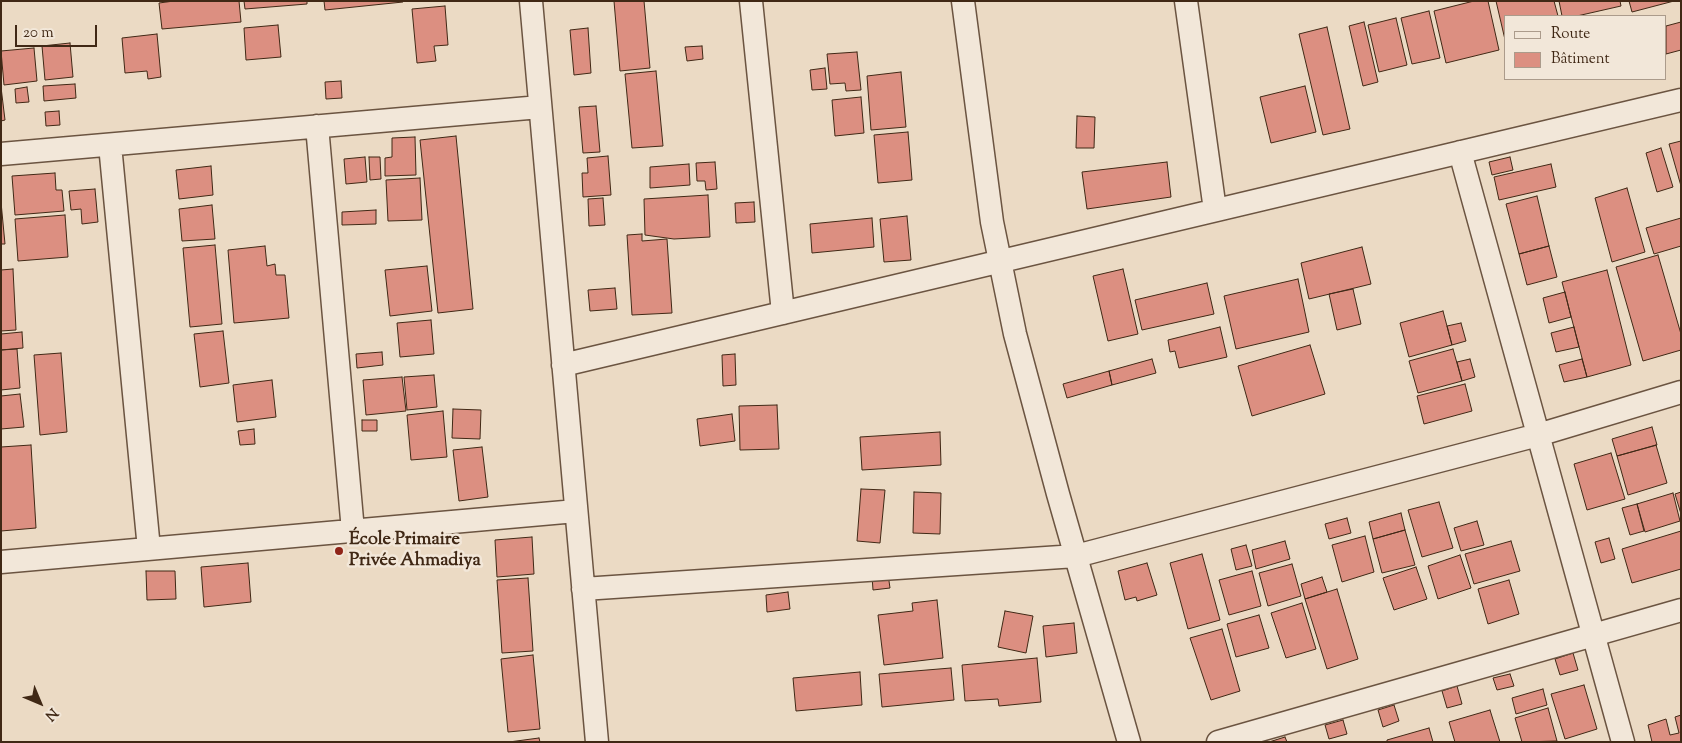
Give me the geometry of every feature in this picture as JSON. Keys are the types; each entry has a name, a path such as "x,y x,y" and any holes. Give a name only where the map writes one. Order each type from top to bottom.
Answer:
{"street":[{"path":"531,1 597,742"},
{"path":"751,1 784,313"},
{"path":"963,1 978,124 999,262 1016,334 1076,556 1130,742"},
{"path":"1186,1 1215,210"},
{"path":"563,365 1681,100"},
{"path":"1,154 540,107"},
{"path":"317,126 353,531"},
{"path":"110,145 150,549"},
{"path":"1460,152 1623,742"},
{"path":"583,589 1076,556 1538,435 1681,392"},
{"path":"1,562 576,511"},
{"path":"1218,742 1681,610"}],"building":[{"path":"174,1 239,1 241,22 162,29 159,3"},
{"path":"244,1 307,1 307,4 245,9"},
{"path":"324,1 403,1 403,2 325,10"},
{"path":"614,1 644,1 650,68 620,71"},
{"path":"1474,1 1488,1 1499,50 1446,63 1434,11"},
{"path":"1496,1 1554,1 1558,15 1504,15 1504,35"},
{"path":"1559,1 1620,1 1621,6 1581,15 1562,15"},
{"path":"1629,1 1674,1 1632,12"},
{"path":"445,6 448,45 434,46 436,61 417,63 412,9"},
{"path":"1429,11 1440,58 1412,64 1401,18"},
{"path":"1396,18 1407,65 1379,72 1368,25"},
{"path":"1364,22 1378,82 1363,86 1349,26"},
{"path":"1681,22 1681,50 1667,54 1667,26"},
{"path":"278,25 281,57 246,60 244,28"},
{"path":"1327,27 1350,129 1323,135 1299,34"},
{"path":"588,28 591,73 574,75 570,30"},
{"path":"157,34 161,77 148,79 147,71 125,73 122,38"},
{"path":"70,43 73,77 45,80 42,46"},
{"path":"702,46 703,59 687,61 685,47"},
{"path":"34,48 37,81 4,85 1,51"},
{"path":"857,52 861,90 846,91 845,83 830,84 827,54"},
{"path":"825,68 827,89 812,90 810,70"},
{"path":"656,71 663,146 632,148 625,74"},
{"path":"901,72 906,127 871,130 867,76"},
{"path":"341,81 342,98 326,99 325,82"},
{"path":"75,84 76,98 44,101 43,86"},
{"path":"1305,86 1316,132 1271,143 1260,97"},
{"path":"1,87 5,120 1,121"},
{"path":"27,87 29,102 16,103 15,89"},
{"path":"861,97 864,133 835,136 832,100"},
{"path":"596,106 600,152 583,153 579,107"},
{"path":"59,111 60,125 46,126 45,112"},
{"path":"1077,116 1095,117 1094,148 1076,148"},
{"path":"908,132 912,180 878,183 874,135"},
{"path":"456,136 473,309 438,313 420,140"},
{"path":"415,137 416,175 385,176 385,158 392,157 392,138"},
{"path":"1681,141 1681,186 1669,144"},
{"path":"1661,148 1673,187 1657,192 1646,153"},
{"path":"608,156 611,195 583,197 582,173 588,173 587,158"},
{"path":"365,157 367,182 346,184 344,159"},
{"path":"369,157 380,157 381,179 370,180"},
{"path":"1510,157 1513,170 1492,175 1489,162"},
{"path":"715,162 717,189 706,190 705,181 697,181 696,163"},
{"path":"1167,162 1171,197 1087,209 1082,172"},
{"path":"689,164 690,185 650,188 650,167"},
{"path":"1551,164 1556,187 1499,200 1494,177"},
{"path":"211,166 213,195 179,199 176,170"},
{"path":"55,173 56,190 62,190 64,211 15,215 12,176"},
{"path":"420,178 422,220 388,221 386,180"},
{"path":"1627,188 1645,252 1612,262 1595,198"},
{"path":"95,189 98,222 82,224 81,209 71,210 69,191"},
{"path":"708,195 710,237 674,239 645,235 644,199"},
{"path":"1537,196 1549,246 1519,254 1506,204"},
{"path":"603,198 605,225 589,226 588,199"},
{"path":"1,202 5,244 1,244"},
{"path":"754,202 755,222 736,223 735,203"},
{"path":"212,205 215,239 182,241 179,209"},
{"path":"376,210 376,224 342,225 342,212"},
{"path":"65,215 68,257 18,261 15,219"},
{"path":"907,216 911,260 884,262 880,219"},
{"path":"872,218 874,247 812,253 810,224"},
{"path":"1681,218 1681,246 1654,254 1646,228"},
{"path":"642,234 642,241 667,239 672,313 632,315 627,235"},
{"path":"215,245 222,324 190,327 183,248"},
{"path":"265,246 267,266 275,264 276,275 285,275 289,318 234,323 228,250"},
{"path":"1549,246 1557,277 1527,285 1519,254"},
{"path":"1362,247 1371,284 1309,299 1301,263"},
{"path":"1658,255 1681,334 1681,350 1643,361 1616,267"},
{"path":"427,266 432,311 390,316 385,270"},
{"path":"13,269 16,330 1,331 1,270"},
{"path":"1123,269 1138,334 1108,341 1093,276"},
{"path":"1607,270 1631,365 1587,377 1562,282"},
{"path":"1298,279 1309,332 1236,349 1224,296"},
{"path":"1207,283 1214,314 1142,330 1135,300"},
{"path":"615,288 617,309 590,311 588,290"},
{"path":"1353,289 1361,324 1337,330 1329,294"},
{"path":"1565,292 1571,317 1549,323 1543,298"},
{"path":"1443,311 1452,345 1409,357 1400,323"},
{"path":"431,320 434,354 400,357 397,323"},
{"path":"1461,323 1466,341 1452,345 1447,326"},
{"path":"1220,327 1227,357 1179,368 1175,351 1170,352 1168,340"},
{"path":"1574,327 1579,347 1556,352 1551,333"},
{"path":"223,331 229,383 200,387 194,334"},
{"path":"22,332 23,348 1,350 1,334"},
{"path":"1310,345 1325,394 1252,416 1238,366"},
{"path":"17,349 20,388 1,390 1,350"},
{"path":"1453,349 1462,381 1418,393 1409,361"},
{"path":"382,352 383,365 357,368 356,354"},
{"path":"61,353 67,432 40,435 34,355"},
{"path":"735,354 736,385 723,386 722,355"},
{"path":"1152,359 1156,373 1112,385 1109,371"},
{"path":"1470,359 1475,377 1462,381 1457,362"},
{"path":"1582,359 1587,377 1564,382 1559,365"},
{"path":"1109,371 1112,385 1067,398 1063,384"},
{"path":"434,375 437,407 407,410 404,377"},
{"path":"402,377 406,411 366,415 363,380"},
{"path":"272,380 276,417 237,422 233,385"},
{"path":"1465,384 1472,411 1424,424 1417,396"},
{"path":"20,394 24,427 1,429 1,396"},
{"path":"777,405 779,449 740,450 739,406"},
{"path":"453,409 481,410 480,439 452,438"},
{"path":"443,411 447,457 411,460 407,415"},
{"path":"732,414 735,441 700,446 697,419"},
{"path":"362,420 377,420 377,431 362,431"},
{"path":"1652,427 1657,445 1617,456 1612,439"},
{"path":"254,429 255,444 240,445 238,431"},
{"path":"940,432 941,465 862,470 860,437"},
{"path":"31,445 36,528 1,531 1,447"},
{"path":"1656,445 1667,483 1628,495 1617,456"},
{"path":"482,447 488,497 459,501 453,450"},
{"path":"1611,453 1625,499 1587,510 1574,464"},
{"path":"861,489 885,490 880,543 857,541"},
{"path":"914,492 941,493 940,534 913,533"},
{"path":"1681,492 1681,514 1675,494"},
{"path":"1673,493 1680,521 1645,532 1637,504"},
{"path":"1439,502 1453,548 1422,557 1408,510"},
{"path":"1637,504 1644,531 1630,535 1622,508"},
{"path":"1401,513 1405,530 1373,539 1369,522"},
{"path":"1347,518 1351,533 1329,539 1325,524"},
{"path":"1477,521 1484,545 1461,551 1454,528"},
{"path":"1405,530 1415,565 1382,573 1373,539"},
{"path":"1681,531 1681,569 1632,583 1622,549"},
{"path":"1365,536 1374,572 1342,582 1332,545"},
{"path":"532,537 534,574 497,577 495,540"},
{"path":"1609,538 1615,559 1601,563 1595,542"},
{"path":"1285,541 1290,559 1256,569 1252,550"},
{"path":"1511,541 1520,571 1474,584 1465,554"},
{"path":"1246,545 1252,566 1236,570 1231,549"},
{"path":"1202,554 1220,620 1188,629 1170,563"},
{"path":"1460,555 1471,588 1438,599 1428,566"},
{"path":"248,563 251,602 204,607 201,567"},
{"path":"1147,563 1157,595 1137,601 1136,597 1125,600 1118,571"},
{"path":"1292,564 1301,596 1268,606 1259,573"},
{"path":"1416,567 1427,599 1394,610 1383,578"},
{"path":"146,571 175,571 176,599 147,600"},
{"path":"1252,571 1261,606 1229,615 1219,580"},
{"path":"888,574 890,588 873,590 872,576"},
{"path":"1322,577 1327,592 1305,599 1301,584"},
{"path":"528,578 533,651 502,653 497,580"},
{"path":"1509,580 1519,614 1488,624 1478,589"},
{"path":"1337,589 1358,659 1327,669 1305,599"},
{"path":"788,592 790,609 767,612 766,595"},
{"path":"937,600 943,658 884,665 878,615 913,611 912,603"},
{"path":"1302,603 1316,649 1286,658 1271,613"},
{"path":"1005,611 1033,616 1026,653 998,647"},
{"path":"1259,615 1269,648 1236,657 1227,624"},
{"path":"1074,623 1077,653 1046,657 1043,626"},
{"path":"1222,629 1240,691 1211,700 1190,638"},
{"path":"1573,653 1578,670 1560,675 1555,659"},
{"path":"533,655 540,729 508,732 501,659"},
{"path":"1037,658 1041,702 999,706 998,699 965,701 962,665"},
{"path":"951,668 954,700 882,707 879,674"},
{"path":"860,672 862,705 796,711 793,678"},
{"path":"1510,674 1514,686 1497,690 1493,678"},
{"path":"1584,685 1597,729 1565,739 1551,694"},
{"path":"1457,686 1462,704 1447,708 1442,691"},
{"path":"1543,689 1547,705 1516,714 1512,698"},
{"path":"1394,705 1399,721 1383,727 1378,710"},
{"path":"1548,708 1557,741 1522,742 1515,718"},
{"path":"1490,710 1500,742 1455,742 1449,722"},
{"path":"1681,715 1681,742 1652,742 1648,725 1666,719 1670,735 1679,733 1675,717"},
{"path":"1343,720 1347,734 1329,739 1325,725"},
{"path":"1429,728 1433,742 1387,742 1387,740"},
{"path":"1285,737 1287,742 1269,742"},
{"path":"539,738 540,742 509,742"}],"place":[{"name":"École Primaire Privée Ahmadiya","path":"339,551"}]}
